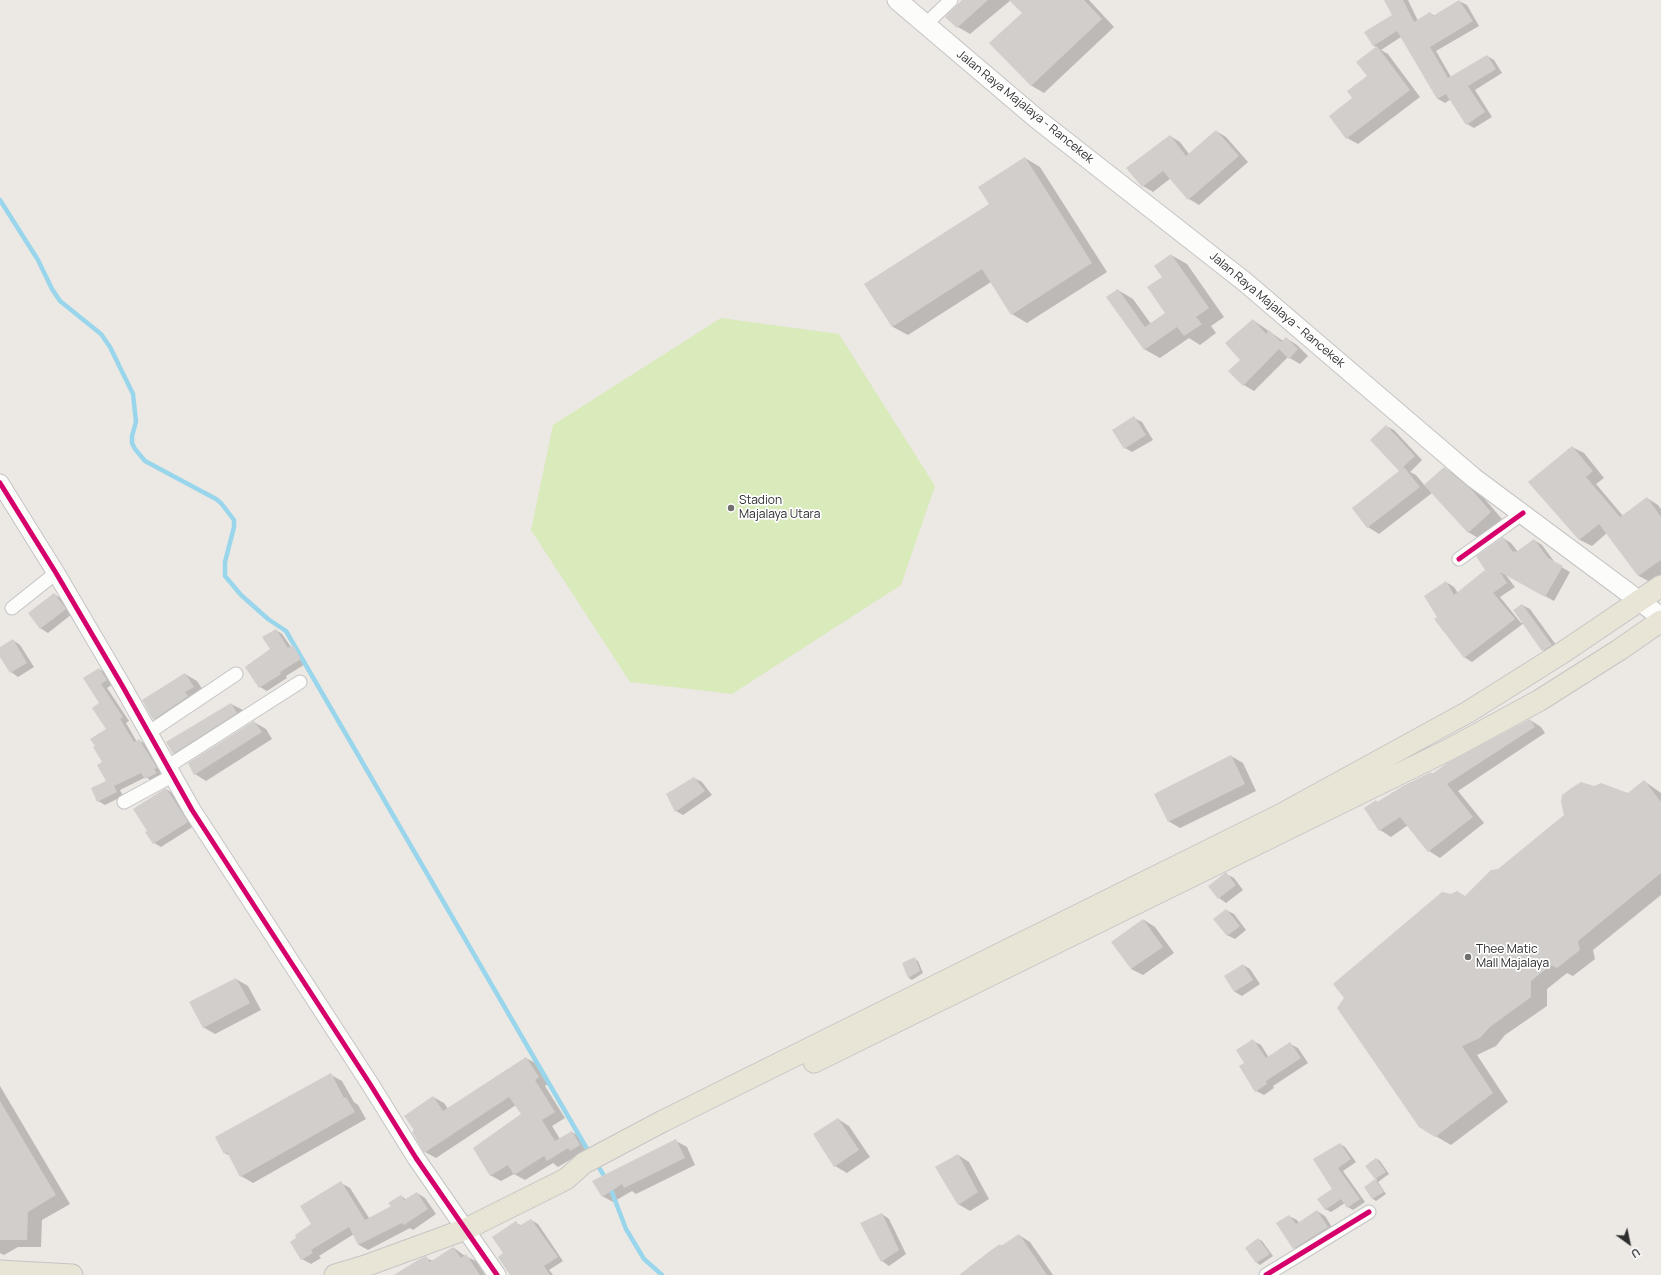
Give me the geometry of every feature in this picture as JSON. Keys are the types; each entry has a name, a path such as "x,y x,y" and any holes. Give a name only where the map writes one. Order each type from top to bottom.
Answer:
{"main road":[{"name":"Jalan Raya Majalaya - Rancekek","path":"896,0 1037,120 1245,282 1474,478 1661,617"},
{"path":"334,1275 365,1266 466,1229 566,1178 584,1163 656,1124 1280,815 1468,712 1565,652 1661,586"},
{"path":"566,1178 581,1176 593,1171 1450,749 1540,700 1661,622"},
{"path":"0,1271 72,1275"}],"street":[{"path":"925,25 951,0"},
{"path":"0,484 56,573 123,687 192,810 370,1084 416,1158 497,1275"},
{"path":"1459,559 1522,513"},
{"path":"12,608 56,573"},
{"path":"148,733 236,674"},
{"path":"124,802 300,682"},
{"path":"1266,1275 1369,1212"}],"green space":[{"name":"Stadion Majalaya Utara","path":"721,318 839,334 935,486 901,585 732,694 630,682 531,530 553,425"}],"building":[{"path":"962,0 988,0 957,28 945,17"},
{"path":"1009,0 1084,0 1102,19 1031,86 989,43 1022,13"},
{"path":"1384,0 1403,0 1414,22 1430,12 1433,16 1459,0 1473,21 1430,47 1448,78 1487,55 1496,69 1468,86 1485,112 1466,125 1446,94 1437,99 1397,31 1373,46 1364,32 1392,15"},
{"path":"1377,46 1410,90 1346,139 1329,116 1352,98 1347,91 1367,76 1356,62"},
{"path":"1216,130 1239,156 1188,200 1163,171 1142,187 1126,168 1170,135 1186,156"},
{"path":"1025,157 1092,263 1011,315 982,269 892,327 864,284 989,204 978,187"},
{"path":"1171,254 1209,308 1196,317 1202,324 1184,336 1177,327 1144,350 1106,297 1118,289 1145,327 1165,313 1147,287 1162,277 1154,266"},
{"path":"1253,319 1266,334 1269,330 1281,342 1286,337 1298,349 1289,359 1279,349 1243,386 1228,371 1240,360 1225,343"},
{"path":"1134,416 1146,435 1124,449 1112,430"},
{"path":"1386,425 1415,456 1399,471 1370,440"},
{"path":"1572,446 1593,471 1586,477 1620,517 1647,497 1661,517 1661,560 1638,576 1599,524 1579,540 1528,482"},
{"path":"1404,467 1420,487 1367,528 1352,508"},
{"path":"1444,467 1471,489 1491,512 1468,533 1424,485"},
{"path":"1503,537 1513,552 1516,552 1534,539 1548,558 1563,566 1545,597 1500,572 1507,583 1493,593 1515,619 1464,658 1434,619 1437,617 1424,596 1446,581 1454,595 1485,570 1476,556"},
{"path":"54,593 66,609 40,629 28,613"},
{"path":"1522,604 1552,645 1542,651 1513,610"},
{"path":"276,629 288,648 293,645 301,659 280,672 281,674 259,688 245,667 270,649 262,637"},
{"path":"13,639 27,663 10,673 0,657 0,647"},
{"path":"99,668 107,680 101,684 123,717 120,719 134,742 139,739 157,768 154,769 157,773 145,779 141,773 114,786 117,792 97,802 91,788 106,781 97,765 102,762 90,739 106,729 92,708 99,703 83,678"},
{"path":"185,673 194,687 185,692 188,696 153,720 142,700"},
{"path":"231,703 237,713 173,754 166,742"},
{"path":"1530,719 1535,727 1447,784 1473,817 1428,852 1400,817 1379,831 1364,808 1376,800 1377,802 1403,786 1431,772 1432,774 1446,764"},
{"path":"254,721 262,732 194,775 188,763"},
{"path":"1231,755 1245,784 1168,822 1154,794"},
{"path":"694,777 705,791 675,812 666,794"},
{"name":"Thee Matic Mall Majalaya","path":"1644,780 1661,802 1661,873 1578,941 1580,950 1557,968 1551,965 1531,981 1531,997 1490,1027 1480,1038 1462,1046 1493,1093 1435,1137 1419,1127 1337,1008 1344,998 1333,984 1442,892 1451,894 1457,891 1465,896 1491,870 1498,869 1564,815 1561,802 1562,795 1573,787 1581,782 1594,786 1601,783 1628,793"},
{"path":"166,788 188,822 153,844 145,832 147,831 133,809"},
{"path":"1226,872 1236,885 1218,899 1208,886"},
{"path":"1226,909 1240,926 1227,936 1213,919"},
{"path":"1143,919 1163,947 1131,969 1111,942"},
{"path":"915,957 920,971 908,978 902,963"},
{"path":"1243,964 1253,980 1234,992 1224,976"},
{"path":"236,978 250,1003 203,1028 189,1002"},
{"path":"1253,1039 1266,1058 1290,1042 1301,1058 1266,1081 1267,1084 1255,1092 1239,1066 1244,1063 1236,1050"},
{"path":"526,1057 539,1077 535,1080 555,1112 542,1120 555,1141 572,1131 580,1145 570,1151 568,1148 547,1161 544,1156 514,1175 508,1165 490,1176 473,1148 521,1114 509,1097 424,1153 412,1132 414,1130 404,1116 433,1096 443,1111"},
{"path":"331,1073 344,1098 346,1097 355,1112 240,1177 227,1152 224,1154 215,1137"},
{"path":"0,1101 56,1195 28,1212 27,1240 0,1240"},
{"path":"838,1118 859,1150 834,1167 813,1134"},
{"path":"676,1139 685,1158 624,1188 622,1184 602,1197 592,1181"},
{"path":"1340,1143 1351,1159 1338,1168 1360,1199 1347,1208 1341,1199 1325,1210 1317,1199 1332,1189 1313,1159"},
{"path":"958,1154 978,1192 958,1205 935,1167"},
{"path":"1376,1158 1386,1172 1375,1179 1365,1166"},
{"path":"1375,1179 1384,1192 1372,1199 1364,1187"},
{"path":"341,1181 365,1220 391,1206 388,1203 401,1195 404,1200 417,1192 428,1209 404,1225 402,1223 358,1245 349,1227 311,1250 313,1253 301,1260 290,1242 296,1238 295,1235 311,1224 300,1206"},
{"path":"1317,1210 1328,1227 1293,1249 1276,1223 1289,1215 1296,1224"},
{"path":"882,1213 899,1250 881,1262 860,1223"},
{"path":"531,1219 558,1257 544,1266 550,1275 510,1275 498,1257 503,1253 492,1237 516,1221 519,1226"},
{"path":"1019,1234 1047,1275 959,1275 1000,1244 1001,1246"},
{"path":"1258,1238 1270,1254 1256,1263 1245,1248"},
{"path":"453,1247 461,1258 466,1254 480,1275 394,1275 426,1256 430,1262"}],"waterway":[{"path":"0,200 38,260 52,289 60,301 101,334 110,347 133,394 136,422 132,436 132,443 135,449 145,461 216,499 234,520 234,527 225,562 225,576 241,595 268,619 286,631 590,1154"},
{"path":"596,1163 608,1182 626,1229 644,1259 662,1275"}],"cycle path":[{"path":"0,483 56,573 123,687 192,810 370,1084 416,1158 497,1275"},
{"path":"1459,559 1523,513"},
{"path":"1266,1275 1369,1212"}],"place":[{"name":"Stadion Majalaya Utara","path":"731,508"},
{"name":"Thee Matic Mall Majalaya","path":"1468,957"}]}
